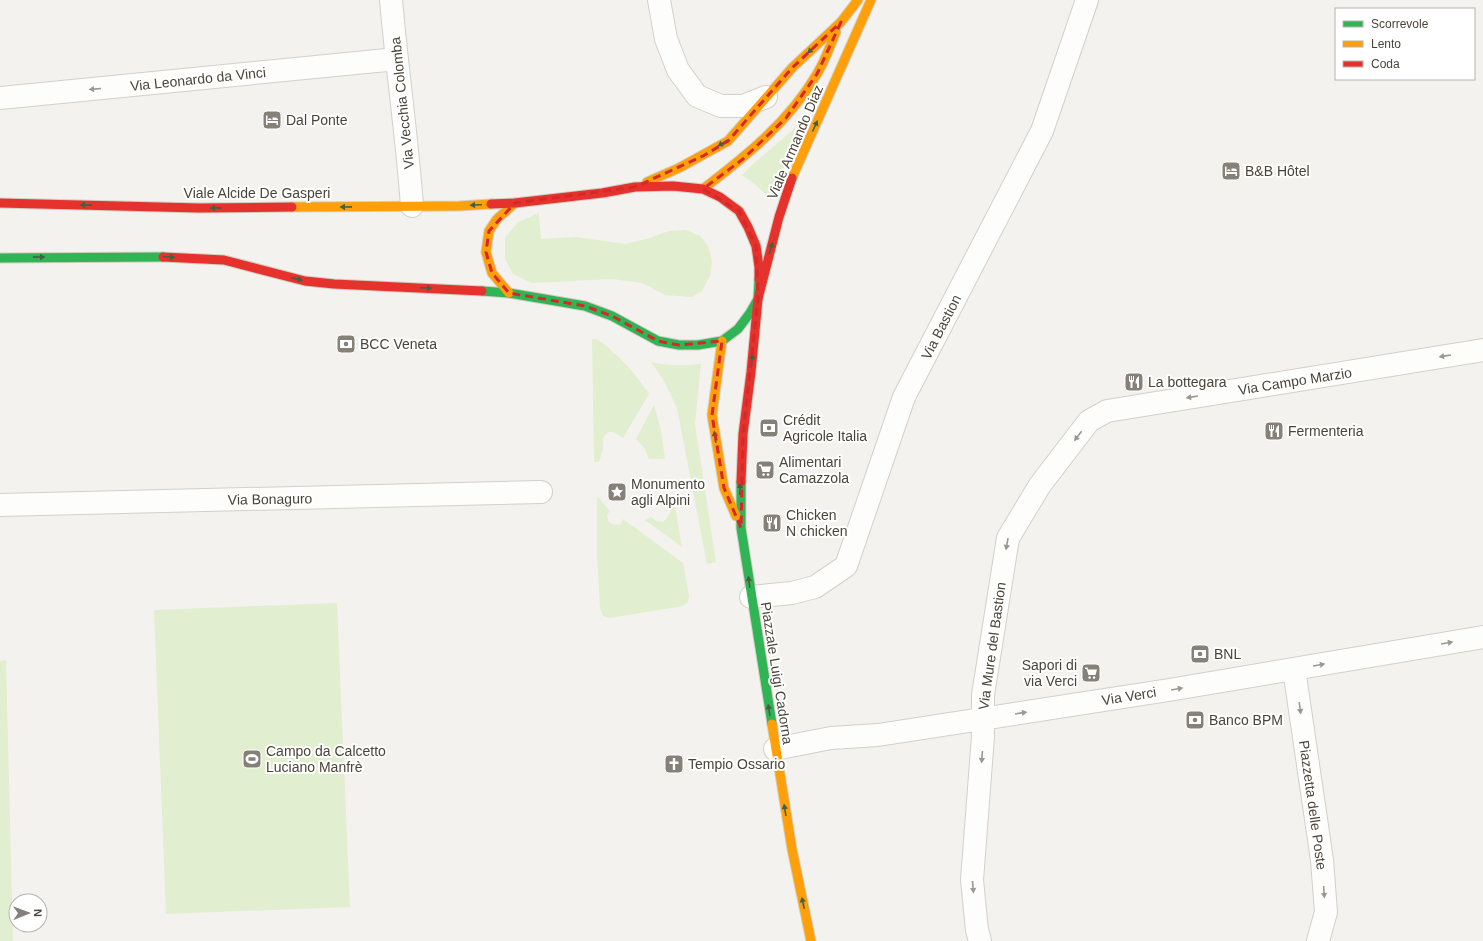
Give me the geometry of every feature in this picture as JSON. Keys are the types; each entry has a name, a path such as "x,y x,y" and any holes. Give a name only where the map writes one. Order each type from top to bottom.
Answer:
{"main road":[{"name":"Viale Armando Diaz","path":"635,187 679,168 728,141 793,67 841,22 858,0"},
{"name":"Viale Armando Diaz","path":"758,300 779,217 790,183 871,0"},
{"name":"Viale Armando Diaz","path":"703,189 743,159 786,118 817,74 841,22"},
{"name":"Piazzale Luigi Cadorna","path":"515,203 602,193 635,187 673,186 703,189 739,211 756,246 758,267 758,300 743,434 740,497 741,528 775,749 792,849 811,941"},
{"name":"Viale Alcide De Gasperi","path":"0,203 199,208 459,206 515,203"},
{"path":"509,293 492,273 486,252 489,231 497,219 515,203"},
{"path":"0,258 151,256 224,260 305,281 334,284 460,289 509,293 585,306 612,316 658,341 679,345 698,345 722,341 738,328 758,300"},
{"name":"Piazzale Luigi Cadorna","path":"722,341 712,415 724,488 741,528"}],"street":[{"name":"Via Vecchia Colomba","path":"391,0 410,172 412,206"},
{"path":"659,0 666,39 678,70 696,96 721,106 743,106 766,97"},
{"name":"Via Bastion","path":"751,597 792,593 815,587 846,566 904,397 1042,130 1087,0"},
{"name":"Via Leonardo da Vinci","path":"0,98 397,59"},
{"name":"Via Campo Marzio","path":"1107,411 1483,350"},
{"name":"Via Mure del Bastion","path":"980,941 977,930 972,880 983,736 983,695 1008,538 1040,486 1089,421 1107,411"},
{"name":"Via Bonaguro","path":"0,505 541,492"},
{"name":"Via Verci","path":"775,749 831,738 878,735 1169,690 1483,637"},
{"name":"Piazzetta delle Poste","path":"1294,669 1322,860 1326,912 1318,941"}],"highlighted area":[{"path":"841,22 817,74 786,118 743,159 703,189 739,211 756,246 758,299 743,434 741,528 724,488 712,415 722,341 679,345 658,341 612,316 585,306 509,293 492,273 486,252 489,231 515,203 635,187 703,156 728,141 793,67"}],"green space":[{"path":"802,122 771,200 757,186 742,175"},
{"path":"539,213 541,239 576,237 625,244 650,238 669,231 686,230 700,236 708,246 712,261 710,276 702,291 692,297 665,295 642,283 612,279 532,283 513,274 505,259 505,238 518,222"},
{"path":"592,339 597,339 613,351 632,371 649,394 623,438 614,432 608,432 604,436 603,450 599,462 594,462"},
{"path":"651,362 676,365 701,364 695,424 716,562 707,564 677,408 664,381"},
{"path":"654,405 661,430 665,459 649,459 644,448 636,439"},
{"path":"673,495 682,547 645,520 651,517 656,521 663,522 671,511 668,503"},
{"path":"597,496 610,511 607,515 609,522 615,525 621,524 623,519 683,563 689,595 688,602 683,606 610,618 603,616 600,608 597,555"},
{"name":"Campo da Calcetto Luciano Manfrè","path":"337,603 350,907 166,914 154,610"},
{"path":"6,660 12,893 8,893 8,933 13,933 13,941 0,941 0,661"}],"traffic: fast":[{"path":"0,258 163,257"},
{"path":"482,291 509,293 585,306 612,316 658,341 679,345 698,345 722,341 738,329 758,299 759,279"},
{"path":"741,482 741,528 772,724"}],"traffic: slow":[{"path":"647,182 679,168 728,141 793,67 841,22 858,0"},
{"path":"792,178 871,0"},
{"path":"703,189 751,151 793,108 820,69 836,32"},
{"path":"509,293 492,273 486,252 489,231 497,219 515,203"},
{"path":"292,207 459,206 491,204"},
{"path":"722,341 712,415 724,488 736,516"},
{"path":"772,724 792,849 811,941"}],"traffic: jam":[{"path":"741,482 743,434 758,299 779,217 792,178"},
{"path":"491,204 515,203 602,193 635,187 673,186 703,189 720,197 739,211 756,246 759,279"},
{"path":"0,203 199,208 292,207"},
{"path":"163,257 224,260 305,281 334,284 482,291"}],"place":[{"name":"Dal Ponte","path":"272,120"},
{"name":"B&B Hôtel","path":"1231,171"},
{"name":"BCC Veneta","path":"346,344"},
{"name":"La bottegara","path":"1134,382"},
{"name":"Crédit Agricole Italia","path":"769,428"},
{"name":"Fermenteria","path":"1274,431"},
{"name":"Alimentari Camazzola","path":"765,470"},
{"name":"Monumento agli Alpini","path":"617,492"},
{"name":"Chicken N chicken","path":"772,523"},
{"name":"BNL","path":"1200,654"},
{"name":"Sapori di via Verci","path":"1091,673"},
{"name":"Banco BPM","path":"1195,720"},
{"name":"Campo da Calcetto Luciano Manfrè","path":"252,759"},
{"name":"Tempio Ossario","path":"674,764"}]}
